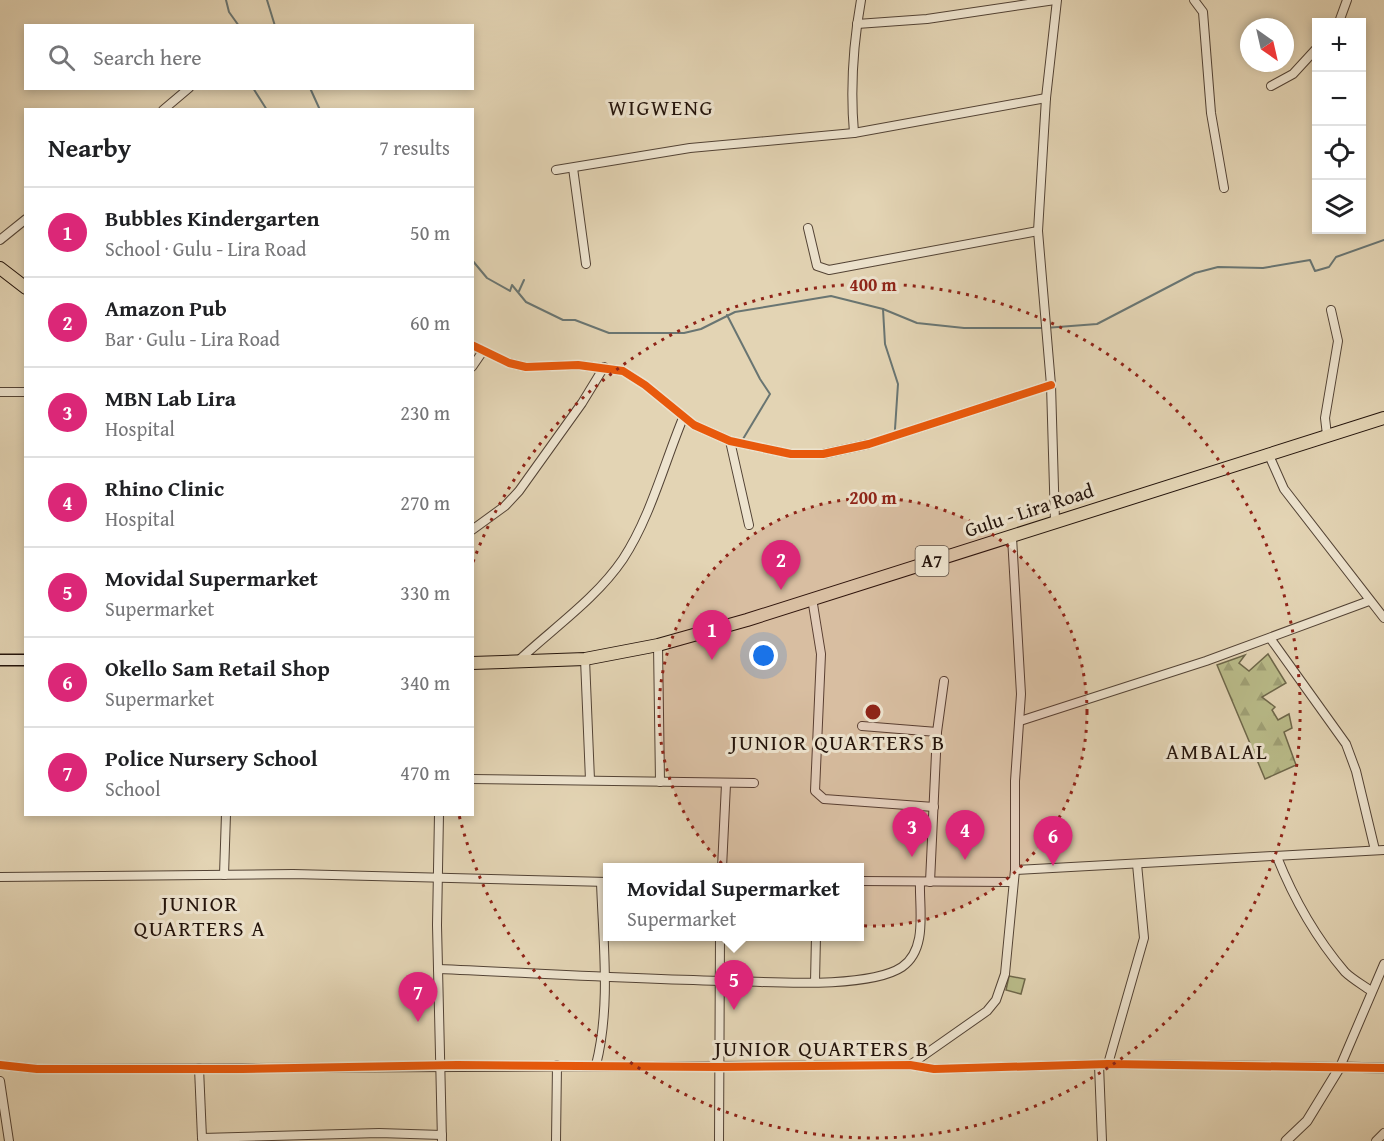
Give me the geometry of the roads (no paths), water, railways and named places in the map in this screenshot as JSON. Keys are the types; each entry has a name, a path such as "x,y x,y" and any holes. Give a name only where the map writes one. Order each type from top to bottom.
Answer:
{"main road":[{"path":"0,268 24,286"},
{"name":"Gulu - Lira Road","path":"474,663 585,659 658,645 747,620 1384,418"},
{"path":"0,660 24,660"}],"street":[{"path":"854,133 851,71 861,0"},
{"path":"857,24 927,19 1056,0 1046,98 1038,231 1051,385 1055,522"},
{"path":"1194,0 1203,12 1211,113 1224,188"},
{"path":"1340,18 1347,0"},
{"path":"1271,86 1293,74 1312,54"},
{"path":"165,108 187,90"},
{"path":"556,170 690,148 854,133 1046,98"},
{"path":"573,168 586,264"},
{"path":"0,240 24,221"},
{"path":"808,228 817,266 829,270 1038,231"},
{"path":"1327,435 1325,418 1338,341 1331,310"},
{"path":"474,346 510,363 526,367 604,367 634,376 683,418 730,441 791,454 823,454 902,434 1051,385"},
{"path":"474,364 483,351"},
{"path":"474,529 505,506 519,491 582,403 604,367"},
{"path":"0,392 24,392"},
{"path":"517,662 582,603 622,561 641,527 683,418"},
{"path":"730,441 748,525"},
{"path":"1268,453 1284,489 1384,618"},
{"path":"910,1065 974,1023 996,1000 1006,969 1012,882 1015,870 1015,781 1020,721 1020,662 1012,537"},
{"path":"812,598 821,654 815,791 824,799 934,807"},
{"path":"1020,721 1135,685 1369,601"},
{"path":"1270,638 1346,744 1356,771 1375,850"},
{"path":"658,645 660,782"},
{"path":"585,659 590,780"},
{"path":"930,882 937,732 944,681"},
{"path":"862,726 937,732"},
{"path":"474,779 754,783"},
{"path":"722,863 726,784"},
{"path":"224,875 226,816"},
{"path":"199,1068 202,1139 379,1133 442,1138 437,879 439,816"},
{"path":"1015,870 1384,850"},
{"path":"1277,857 1295,898 1334,957 1347,974 1371,991"},
{"path":"1102,1141 1104,1065 1144,938 1145,923 1137,864"},
{"path":"0,877 293,874 603,882"},
{"path":"864,882 1012,882"},
{"path":"438,969 604,978 720,981 815,982 873,978 902,967 912,957 920,935 920,882"},
{"path":"596,1065 602,1033 604,941"},
{"path":"719,1141 720,941"},
{"path":"815,982 816,941"},
{"path":"1286,1141 1307,1121 1340,1067 1384,964"},
{"path":"932,1050 934,1069"},
{"path":"0,1065 37,1069 440,1065 719,1067 910,1065 934,1069 1104,1065 1340,1067 1383,1070"},
{"path":"556,1141 557,1065"},
{"path":"0,1081 9,1141"},
{"path":"1376,1141 1384,1133"}],"waterway":[{"path":"226,0 229,12 238,24"},
{"path":"267,0 274,24"},
{"path":"254,90 266,108"},
{"path":"311,90 319,108"},
{"path":"474,262 487,278 510,291 512,285 526,302 563,320 575,320 609,333 684,333 701,329 735,312 831,296 883,309 917,323 964,328 1045,328 1097,324 1195,273 1218,267 1263,268 1310,260 1315,271 1329,267 1336,257 1384,240"},
{"path":"519,291 524,280"},
{"path":"883,309 885,344 898,384 895,429"},
{"path":"727,315 770,394 743,439"}],"place":[{"name":"Amazon Pub","path":"781,590"},
{"name":"Bubbles Kindergarten","path":"712,660"},
{"name":"MBN Lab Lira","path":"912,857"},
{"name":"Rhino Clinic","path":"965,860"},
{"name":"Okello Sam Retail Shop","path":"1053,866"},
{"name":"Movidal Supermarket","path":"734,1010"},
{"name":"Police Nursery School","path":"418,1022"}],"district":[{"name":"WIGWENG","path":"661,107"},
{"name":"JUNIOR QUARTERS B","path":"838,742"},
{"name":"AMBALAL","path":"1217,751"},
{"name":"JUNIOR QUARTERS A","path":"200,916"},
{"name":"JUNIOR QUARTERS B","path":"822,1048"}]}
